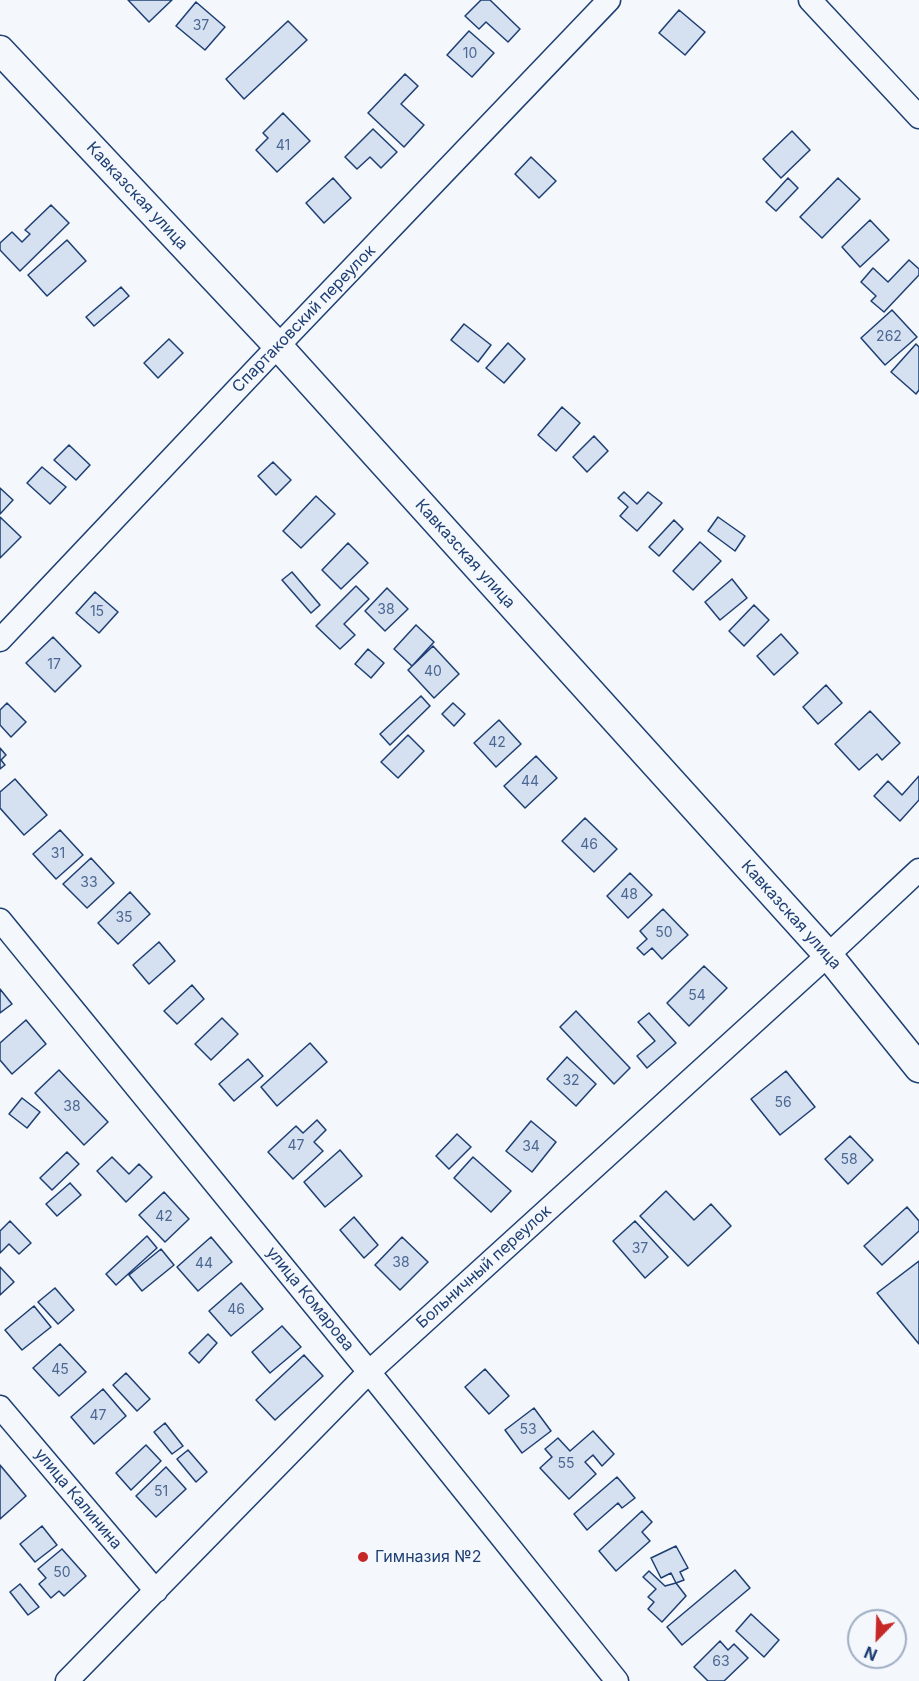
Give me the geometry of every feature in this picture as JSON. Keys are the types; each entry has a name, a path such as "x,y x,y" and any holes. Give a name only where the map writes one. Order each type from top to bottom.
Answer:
{"street":[{"name":"Спартаковский переулок","path":"0,640 609,0"},
{"path":"810,0 919,117"},
{"name":"Кавказская улица","path":"0,50 278,346 828,955 919,1068"},
{"name":"Больничный переулок","path":"67,1681 369,1372 919,870"},
{"name":"улица Комарова","path":"0,920 369,1372 617,1681"},
{"name":"улица Калинина","path":"0,1407 156,1591"}],"building":[{"path":"128,0 172,0 149,22"},
{"path":"481,0 490,0 520,29 508,42 486,22 479,29 465,16"},
{"path":"196,2 225,27 205,50 176,26"},
{"path":"679,10 705,32 685,55 659,33"},
{"path":"288,21 307,40 244,99 226,79"},
{"path":"469,31 494,53 472,77 447,55"},
{"path":"405,74 418,86 401,104 424,125 404,147 368,113"},
{"path":"283,113 310,141 277,172 256,150 268,138 263,133"},
{"path":"373,129 397,152 381,168 370,157 357,169 345,157"},
{"path":"792,131 810,150 781,178 763,159"},
{"path":"531,157 556,181 539,198 515,174"},
{"path":"333,178 351,198 324,223 306,203"},
{"path":"788,178 798,188 776,211 766,202"},
{"path":"838,178 860,199 822,238 800,217"},
{"path":"51,205 69,223 20,271 0,250 0,243 12,232 22,242 30,234 25,230"},
{"path":"870,220 889,240 860,267 842,247"},
{"path":"67,240 86,261 47,296 28,275"},
{"path":"909,260 919,269 919,275 884,312 871,301 876,296 861,282 873,268 888,282"},
{"path":"121,287 129,296 94,326 86,317"},
{"path":"892,310 917,337 885,365 861,338"},
{"path":"464,324 491,345 478,362 451,340"},
{"path":"169,339 183,353 158,378 144,363"},
{"path":"508,343 525,359 504,383 486,368"},
{"path":"916,344 919,347 919,390 916,394 891,372"},
{"path":"562,407 580,423 556,451 538,435"},
{"path":"594,436 608,451 587,472 573,457"},
{"path":"69,445 90,465 76,480 54,460"},
{"path":"273,462 291,480 276,495 258,476"},
{"path":"42,467 66,487 50,504 27,483"},
{"path":"0,488 13,500 0,514"},
{"path":"624,492 637,504 648,492 662,503 637,531 620,516 628,507 618,498"},
{"path":"316,496 335,514 301,548 283,531"},
{"path":"0,517 21,537 0,558"},
{"path":"718,517 745,536 735,551 708,531"},
{"path":"674,520 683,529 659,556 649,547"},
{"path":"700,542 721,561 693,590 673,571"},
{"path":"348,543 368,563 341,589 322,570"},
{"path":"292,572 320,605 311,613 282,580"},
{"path":"732,579 747,598 720,620 705,602"},
{"path":"356,586 369,599 344,624 355,635 340,649 316,626"},
{"path":"387,588 408,609 385,631 365,611"},
{"path":"95,592 118,612 99,633 76,613"},
{"path":"754,605 769,620 744,646 729,631"},
{"path":"416,625 434,642 412,666 394,649"},
{"path":"781,634 798,653 774,675 757,656"},
{"path":"53,637 81,666 55,692 26,663"},
{"path":"433,646 459,674 434,698 408,670"},
{"path":"368,649 384,663 371,678 355,664"},
{"path":"826,685 842,703 818,724 803,707"},
{"path":"421,696 430,706 390,745 380,734"},
{"path":"7,703 26,722 11,737 0,725 0,710"},
{"path":"453,703 465,714 454,726 442,714"},
{"path":"870,711 900,743 882,760 877,754 859,770 835,744"},
{"path":"499,720 521,744 496,767 474,743"},
{"path":"408,735 424,751 398,778 381,762"},
{"path":"0,748 6,755 1,760 5,765 0,769"},
{"path":"536,756 557,778 525,808 504,786"},
{"path":"919,776 919,800 900,821 874,796 888,781 902,795"},
{"path":"15,779 47,815 24,835 0,808 0,792"},
{"path":"585,818 617,849 594,872 562,841"},
{"path":"60,830 83,855 56,879 33,854"},
{"path":"91,858 114,883 87,908 63,884"},
{"path":"630,873 652,895 628,918 607,896"},
{"path":"130,892 150,914 118,944 98,923"},
{"path":"663,909 688,935 662,959 652,948 644,955 637,948 647,939 640,931"},
{"path":"159,942 175,961 149,984 133,965"},
{"path":"704,966 727,988 689,1026 667,1003"},
{"path":"192,985 204,999 177,1024 164,1011"},
{"path":"0,989 12,1004 0,1013"},
{"path":"576,1011 630,1068 614,1084 560,1027"},
{"path":"649,1013 676,1043 647,1068 637,1056 655,1041 638,1022"},
{"path":"222,1018 238,1034 211,1060 195,1044"},
{"path":"26,1020 46,1044 12,1074 0,1060 0,1043"},
{"path":"310,1043 327,1062 277,1106 261,1087"},
{"path":"567,1057 596,1084 576,1106 547,1079"},
{"path":"248,1059 263,1076 234,1101 219,1084"},
{"path":"59,1070 108,1122 84,1145 35,1093"},
{"path":"786,1071 815,1107 780,1135 751,1099"},
{"path":"22,1098 40,1112 27,1128 9,1114"},
{"path":"317,1120 326,1130 314,1142 323,1151 293,1179 268,1152 296,1126 303,1133"},
{"path":"531,1121 556,1142 532,1172 506,1151"},
{"path":"457,1134 471,1147 449,1169 436,1156"},
{"path":"850,1136 873,1160 848,1184 825,1159"},
{"path":"340,1150 362,1176 325,1207 304,1182"},
{"path":"67,1152 79,1164 52,1190 40,1178"},
{"path":"112,1157 129,1174 139,1164 152,1177 126,1202 97,1171"},
{"path":"473,1157 511,1191 491,1212 454,1178"},
{"path":"70,1183 81,1195 57,1216 46,1204"},
{"path":"666,1191 694,1220 711,1204 731,1226 688,1266 640,1216"},
{"path":"164,1192 189,1219 165,1242 139,1215"},
{"path":"907,1207 919,1221 919,1231 882,1265 864,1246"},
{"path":"354,1217 378,1245 364,1258 340,1230"},
{"path":"10,1221 31,1243 19,1254 9,1244 0,1253 0,1231"},
{"path":"635,1221 668,1257 645,1278 613,1241"},
{"path":"147,1236 157,1248 116,1285 106,1274"},
{"path":"211,1237 232,1262 198,1291 177,1267"},
{"path":"402,1237 428,1262 400,1290 375,1265"},
{"path":"161,1249 174,1265 142,1291 129,1275"},
{"path":"919,1261 919,1344 877,1293"},
{"path":"0,1267 14,1282 0,1295"},
{"path":"241,1283 263,1309 231,1336 209,1311"},
{"path":"55,1288 74,1310 58,1324 38,1302"},
{"path":"34,1306 51,1327 22,1350 5,1330"},
{"path":"282,1326 301,1347 270,1373 252,1352"},
{"path":"208,1334 217,1343 199,1363 189,1353"},
{"path":"60,1344 86,1372 59,1396 33,1368"},
{"path":"304,1355 323,1376 275,1420 256,1400"},
{"path":"485,1369 509,1396 489,1414 465,1387"},
{"path":"126,1373 150,1399 137,1411 113,1385"},
{"path":"103,1389 126,1416 94,1444 71,1417"},
{"path":"534,1408 551,1431 522,1453 505,1430"},
{"path":"165,1423 183,1446 172,1454 154,1432"},
{"path":"593,1431 614,1454 602,1466 593,1455 585,1462 596,1474 569,1499 540,1468 552,1457 545,1449 558,1438 570,1451"},
{"path":"146,1445 161,1461 131,1490 116,1473"},
{"path":"188,1450 207,1472 196,1482 177,1459"},
{"path":"0,1465 26,1496 0,1519"},
{"path":"166,1467 186,1489 156,1517 136,1496"},
{"path":"617,1477 635,1498 622,1508 618,1503 587,1530 574,1514"},
{"path":"642,1511 652,1522 642,1532 650,1541 616,1571 599,1551"},
{"path":"42,1526 57,1545 35,1562 20,1544"},
{"path":"676,1546 688,1568 680,1572 684,1580 676,1583 671,1573 661,1578 651,1558"},
{"path":"62,1549 86,1576 64,1596 59,1591 51,1598 39,1584 46,1578 38,1569"},
{"path":"735,1570 750,1588 682,1645 667,1627"},
{"path":"649,1571 665,1586 676,1583 686,1596 662,1622 648,1609 654,1602 648,1597 656,1589 643,1577"},
{"path":"20,1584 39,1607 28,1615 10,1592"},
{"path":"751,1614 779,1640 764,1657 736,1631"},
{"path":"720,1641 728,1650 734,1644 748,1658 724,1681 708,1681 694,1667"}],"place":[{"name":"Гимназия №2","path":"363,1557"}]}
